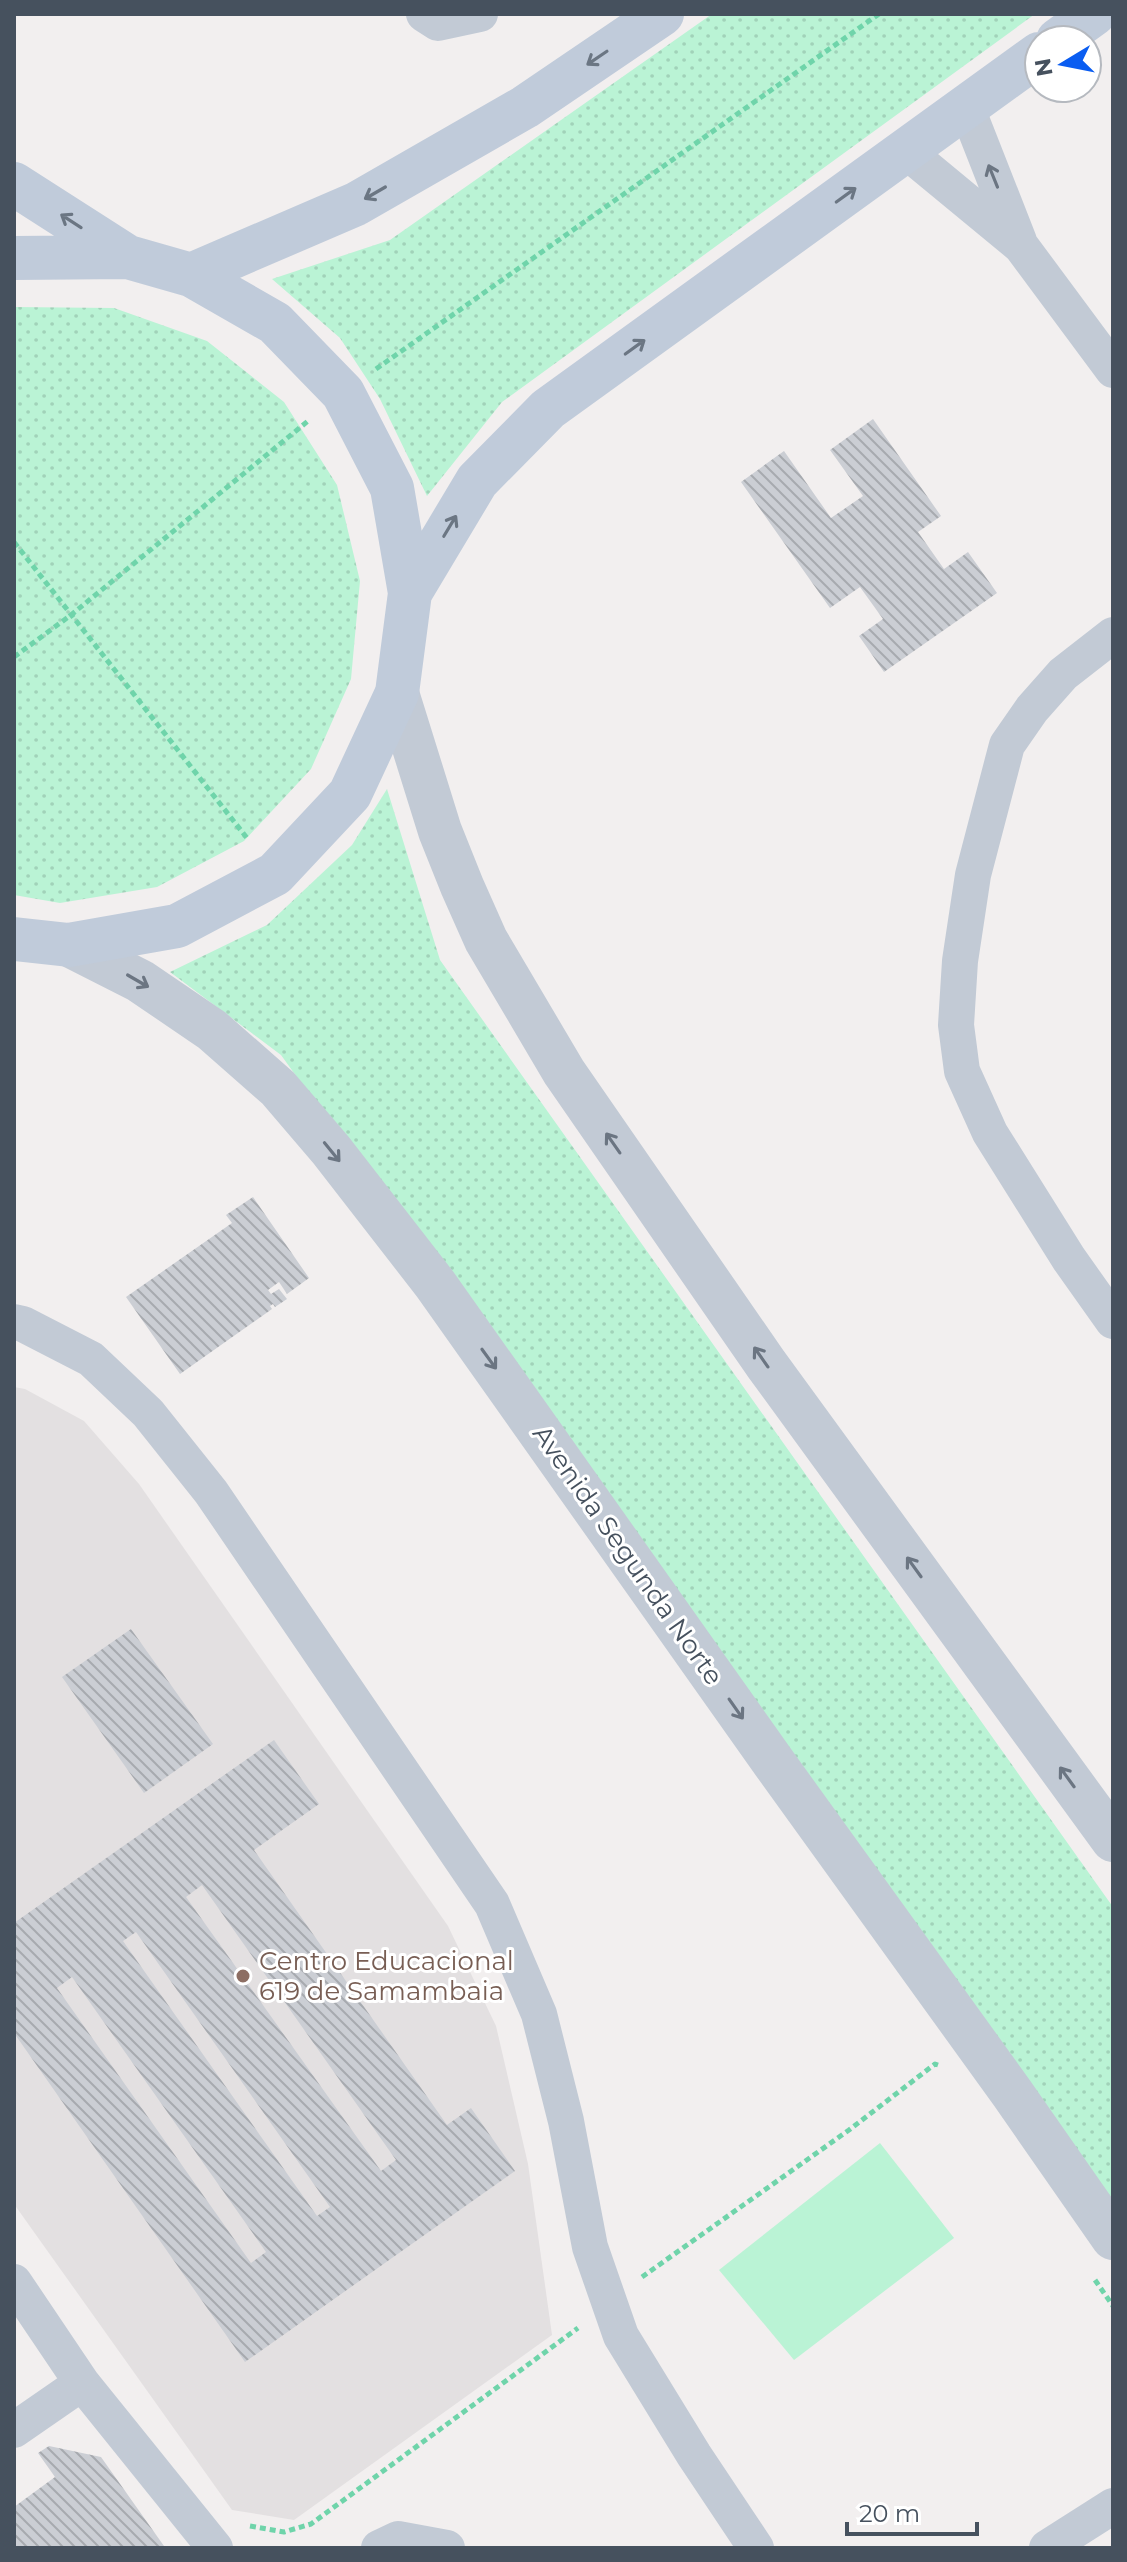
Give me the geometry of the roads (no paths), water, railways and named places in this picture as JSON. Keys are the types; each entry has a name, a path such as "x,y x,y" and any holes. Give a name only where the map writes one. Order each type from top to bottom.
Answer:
{"main road":[{"path":"191,275 356,204 525,107 662,14"},
{"path":"410,593 477,481 548,409 1023,65"},
{"path":"14,184 128,257"},
{"path":"14,258 128,257 191,275 275,323 343,393 392,488 410,593 397,693 350,794 275,874 177,926 69,945 14,939"}],"street":[{"path":"424,14 438,23 480,14"},
{"path":"966,106 1021,246"},
{"path":"906,151 1021,246 1113,370"},
{"path":"1113,635 1063,674 1032,709 1007,745 973,875 960,961 956,1025 962,1071 990,1133 1069,1259 1113,1321"},
{"path":"397,693 440,831 462,886 486,940 564,1072 766,1364 1113,1840"},
{"name":"Avenida Segunda Norte","path":"69,945 140,981 212,1030 278,1088 331,1150 454,1309 1113,2238"},
{"path":"14,1322 91,1359 148,1413 211,1492 492,1904 539,2014 566,2121 590,2247 621,2336 756,2548"},
{"path":"14,2282 82,2383 215,2548"},
{"path":"14,2430 82,2383"},
{"path":"1047,2548 1113,2506"},
{"path":"379,2548 398,2539 447,2548"}],"place":[{"name":"Centro Educacional 619 de Samambaia","path":"243,1976"}]}
